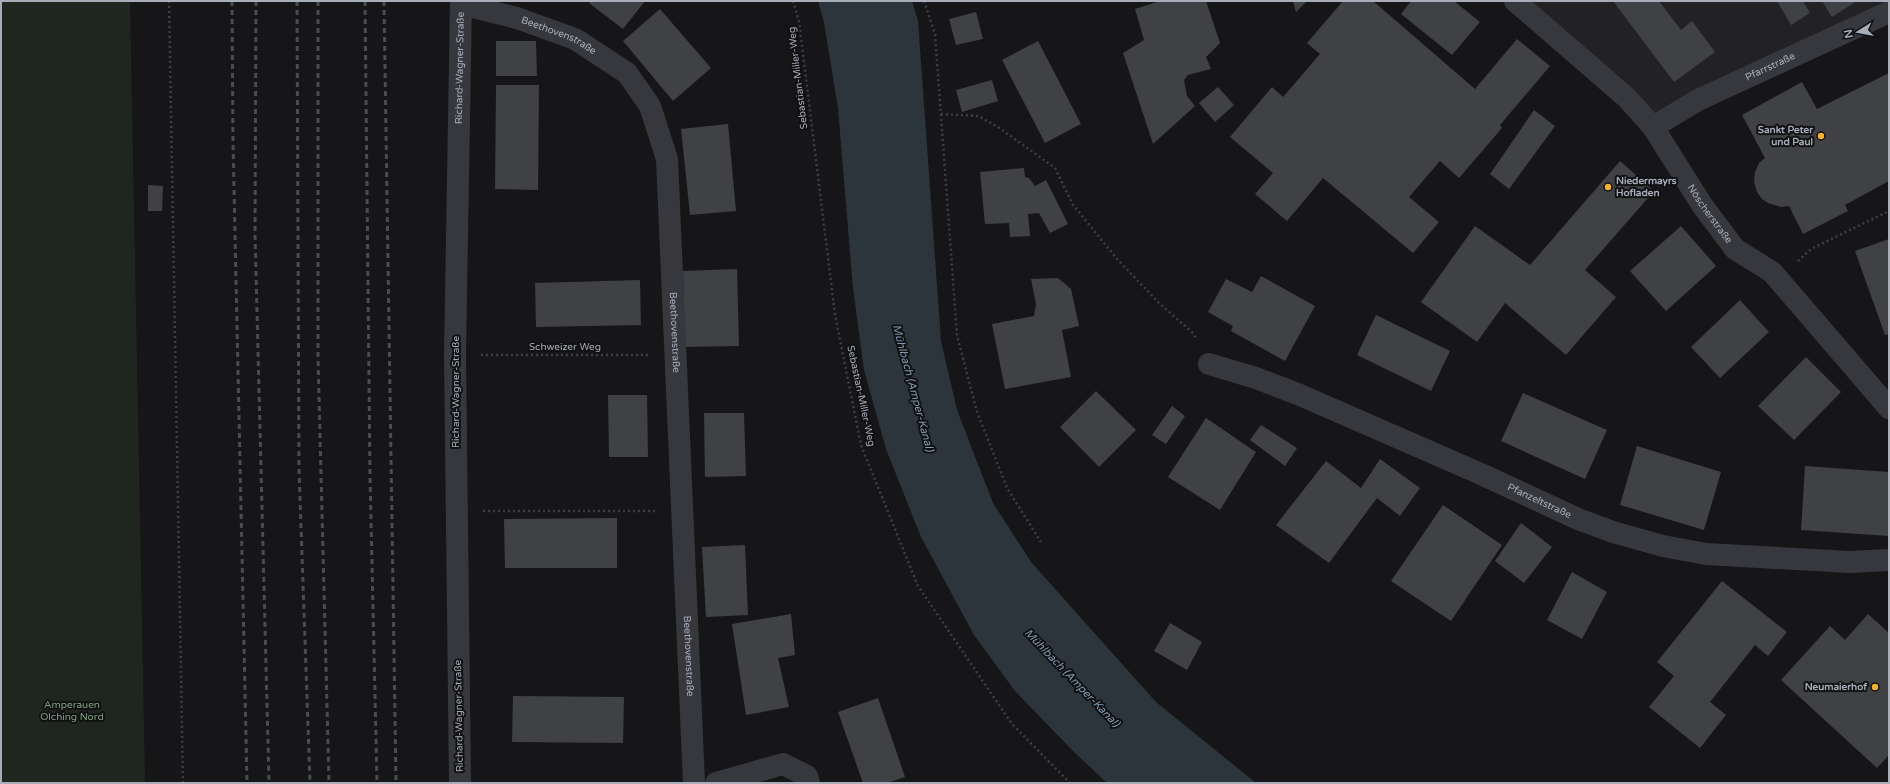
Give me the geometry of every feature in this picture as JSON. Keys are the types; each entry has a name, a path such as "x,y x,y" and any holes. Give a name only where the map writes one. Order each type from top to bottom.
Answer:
{"street":[{"name":"Nöscherstraße","path":"1515,1 1627,98 1653,127 1702,205 1735,249 1772,272 1889,408"},
{"name":"Richard-Wagner-Straße","path":"460,783 455,355 461,3"},
{"name":"Beethovenstraße","path":"461,3 517,18 575,39 627,73 650,106 667,159 674,355 694,783"},
{"name":"Pfarrstraße","path":"1653,127 1698,100 1889,12"},
{"name":"Pfanzeltstraße","path":"1209,364 1256,378 1300,396 1481,474 1578,519 1613,532 1663,546 1706,554 1850,562 1889,560"},
{"path":"716,783 783,764 807,776 809,783"}],"path":[{"path":"168,1 183,783"},
{"name":"Sebastian-Miller-Weg","path":"793,1 799,21 835,315 861,445 918,586 1012,724 1070,783"},
{"path":"924,1 935,34 957,335 977,412 1007,488 1041,542"},
{"path":"940,114 978,116 998,127 1055,168 1073,204 1118,260 1159,303 1193,333 1209,364"},
{"path":"1779,280 1812,248 1889,211"},
{"name":"Schweizer Weg","path":"455,355 674,355"},
{"path":"456,510 682,512"}],"shaded area":[{"path":"1515,1 1889,1 1889,16 1653,127"}],"green space":[{"name":"Amperauen Olching Nord","path":"1,1 130,1 145,783 1,783"}],"water":[{"name":"Mühlbach (Amper-Kanal)","path":"818,1 912,1 918,21 941,341 957,410 993,503 1031,562 1156,702 1256,783 1107,783 1073,751 1015,691 974,635 921,537 886,449 864,370 853,288 838,108 824,22"}],"building":[{"path":"590,1 645,1 623,29 589,3"},
{"path":"1160,1 1206,1 1220,43 1206,57 1211,69 1188,75 1184,80 1187,96 1195,106 1153,144 1123,53 1144,40 1135,9"},
{"path":"1293,1 1307,1 1296,12"},
{"path":"1343,1 1373,1 1475,89 1517,39 1550,66 1500,125 1502,128 1459,178 1440,161 1409,197 1439,222 1413,253 1323,178 1287,221 1255,194 1273,173 1230,137 1272,87 1283,97 1320,54 1307,43"},
{"path":"1411,1 1454,1 1480,22 1452,55 1401,14"},
{"path":"1613,1 1659,1 1681,30 1692,21 1715,52 1674,82"},
{"path":"1777,1 1803,1 1810,13 1791,25"},
{"path":"1822,1 1857,1 1832,17"},
{"path":"660,9 711,68 673,101 623,41"},
{"path":"976,12 983,39 956,45 949,19"},
{"path":"496,41 536,41 537,76 496,76"},
{"path":"1038,41 1081,124 1045,143 1002,60"},
{"name":"Sankt Peter und Paul","path":"1889,73 1889,181 1845,205 1848,211 1803,234 1789,206 1781,207 1768,203 1762,199 1757,192 1754,182 1755,172 1759,163 1765,158 1742,115 1802,82 1817,109"},
{"path":"992,80 998,101 962,112 956,90"},
{"path":"496,85 539,85 538,190 495,189"},
{"path":"1218,87 1234,105 1215,122 1199,103"},
{"path":"1534,110 1555,126 1509,189 1490,174"},
{"path":"728,124 736,211 690,215 681,129"},
{"path":"1620,161 1654,191 1585,270 1616,297 1566,355 1505,303 1477,342 1421,302 1475,226 1530,265"},
{"path":"1024,168 1025,177 1029,178 1035,186 1046,180 1068,224 1050,233 1039,213 1028,214 1030,236 1010,237 1009,223 985,224 980,172"},
{"path":"148,185 163,186 162,211 148,211"},
{"path":"1681,226 1716,266 1666,311 1630,271"},
{"path":"1889,239 1889,334 1885,335 1855,251"},
{"path":"737,269 739,346 685,347 683,271"},
{"path":"1261,276 1315,306 1285,361 1231,331 1233,326 1208,312 1226,279 1252,292"},
{"path":"1058,278 1071,289 1079,326 1062,330 1071,377 1005,389 992,324 1034,316 1036,304 1031,279"},
{"path":"640,280 641,325 536,327 535,283"},
{"path":"1740,300 1769,332 1720,378 1691,347"},
{"path":"1376,315 1450,351 1431,391 1357,355"},
{"path":"1806,357 1841,392 1794,440 1758,406"},
{"path":"1096,391 1136,430 1099,467 1060,427"},
{"path":"1523,393 1607,430 1585,479 1501,441"},
{"path":"608,395 647,395 648,457 609,457"},
{"path":"1172,406 1185,416 1166,444 1152,435"},
{"path":"704,413 744,413 746,476 705,477"},
{"path":"1206,418 1256,452 1220,510 1168,477"},
{"path":"1261,425 1297,448 1285,466 1250,440"},
{"path":"1637,446 1721,472 1704,530 1620,505"},
{"path":"1380,459 1420,488 1400,516 1377,498 1329,563 1276,525 1326,461 1361,488"},
{"path":"1805,466 1889,472 1889,536 1801,530"},
{"path":"1443,505 1502,545 1451,621 1391,581"},
{"path":"617,518 617,568 505,568 504,519"},
{"path":"1521,523 1552,547 1524,583 1495,561"},
{"path":"745,545 748,615 706,617 702,547"},
{"path":"1572,572 1607,592 1582,639 1547,620"},
{"path":"1722,581 1787,632 1768,656 1755,645 1710,702 1726,715 1700,748 1649,707 1674,676 1657,662"},
{"path":"791,614 795,655 778,658 789,707 746,715 732,624"},
{"path":"1868,614 1889,633 1889,755 1877,768 1781,680 1830,626 1845,640"},
{"path":"1170,623 1202,642 1187,670 1154,651"},
{"path":"513,696 624,697 623,743 512,742"},
{"path":"878,698 905,777 887,783 863,783 838,712"}],"railway":[{"path":"232,1 233,142 247,783"},
{"path":"256,1 255,233 269,783"},
{"path":"297,1 299,469 310,783"},
{"path":"318,1 318,358 329,783"},
{"path":"365,1 370,475 377,783"},
{"path":"384,1 396,783"}],"place":[{"name":"Sankt Peter und Paul","path":"1821,136"},
{"name":"Niedermayrs Hofladen","path":"1608,187"},
{"name":"Neumaierhof","path":"1875,687"}]}
